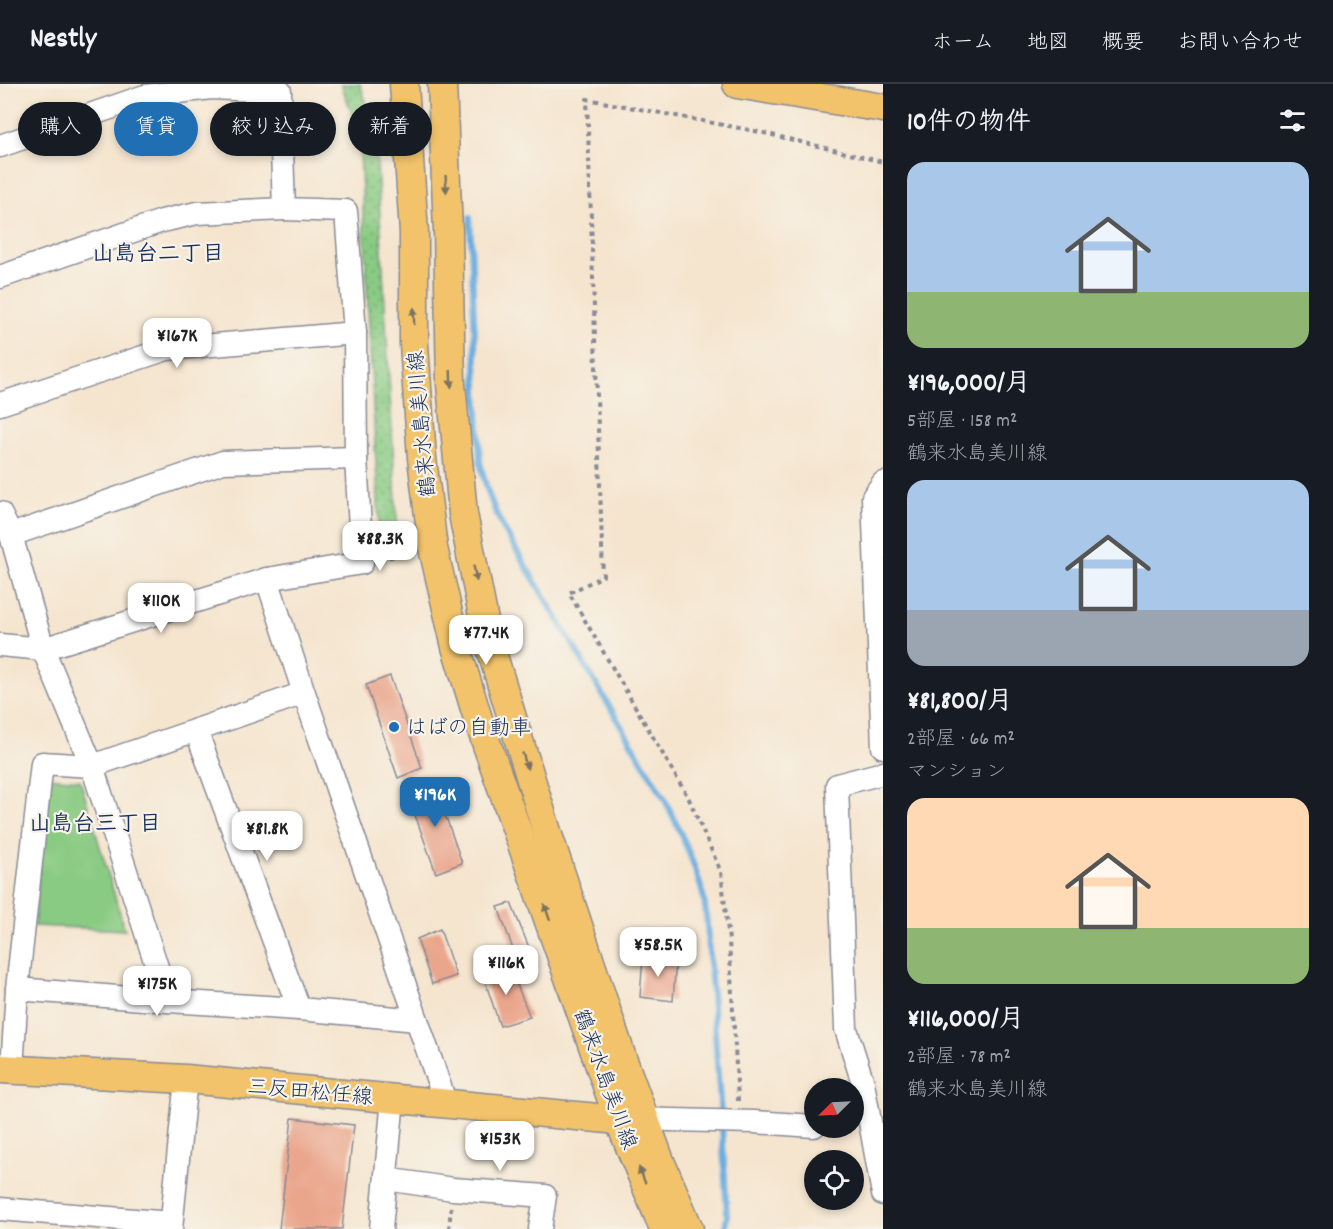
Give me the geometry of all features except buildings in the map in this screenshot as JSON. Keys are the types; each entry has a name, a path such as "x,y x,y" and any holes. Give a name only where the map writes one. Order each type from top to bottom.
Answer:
{"main road":[{"name":"鶴来水島美川線","path":"404,84 414,233 414,344 422,458 433,548 456,647 480,725 631,1119 660,1161 689,1229"},
{"name":"鶴来水島美川線","path":"442,84 451,384 463,514 487,636 664,1229"},
{"path":"737,84 883,108"},
{"name":"三反田松任線","path":"6,1069 186,1079 631,1119"}],"street":[{"path":"0,146 145,96 211,88 280,91 284,209"},
{"path":"0,277 162,221 197,213 284,209 346,212 355,333 356,458 362,562 267,579 43,649 0,645"},
{"path":"0,404 167,349 355,333"},
{"path":"11,535 223,462 356,458"},
{"path":"883,483 873,497 883,747"},
{"path":"0,513 11,535 43,649 92,766 168,1001"},
{"path":"267,579 446,1104"},
{"path":"6,1069 42,763 92,766 304,693"},
{"path":"196,730 299,1009"},
{"path":"883,773 837,784 846,1029 873,1082 869,1129 883,1194"},
{"path":"17,989 299,1009 417,1020"},
{"path":"0,1209 171,1226 186,1079"},
{"path":"381,1229 393,1098"},
{"path":"631,1119 804,1125"},
{"path":"386,1179 453,1189 545,1196 540,1229"}],"path":[{"path":"737,1122 729,940 721,872 689,799 569,593 603,576 587,99 760,132 883,162"},
{"path":"362,562 433,548"}],"green space":[{"path":"341,84 360,84 366,102 348,103"},
{"path":"360,156 377,156 398,537 380,541"},
{"path":"47,777 80,780 125,930 34,926"}],"waterway":[{"path":"470,217 480,462 485,480 505,531 664,798 694,867 706,911 721,1116"},
{"path":"722,1127 727,1216 725,1229"}],"place":[{"name":"はばの自動車","path":"394,727"}],"district":[{"name":"山島台二丁目","path":"158,252"},
{"name":"山島台三丁目","path":"95,822"}]}
